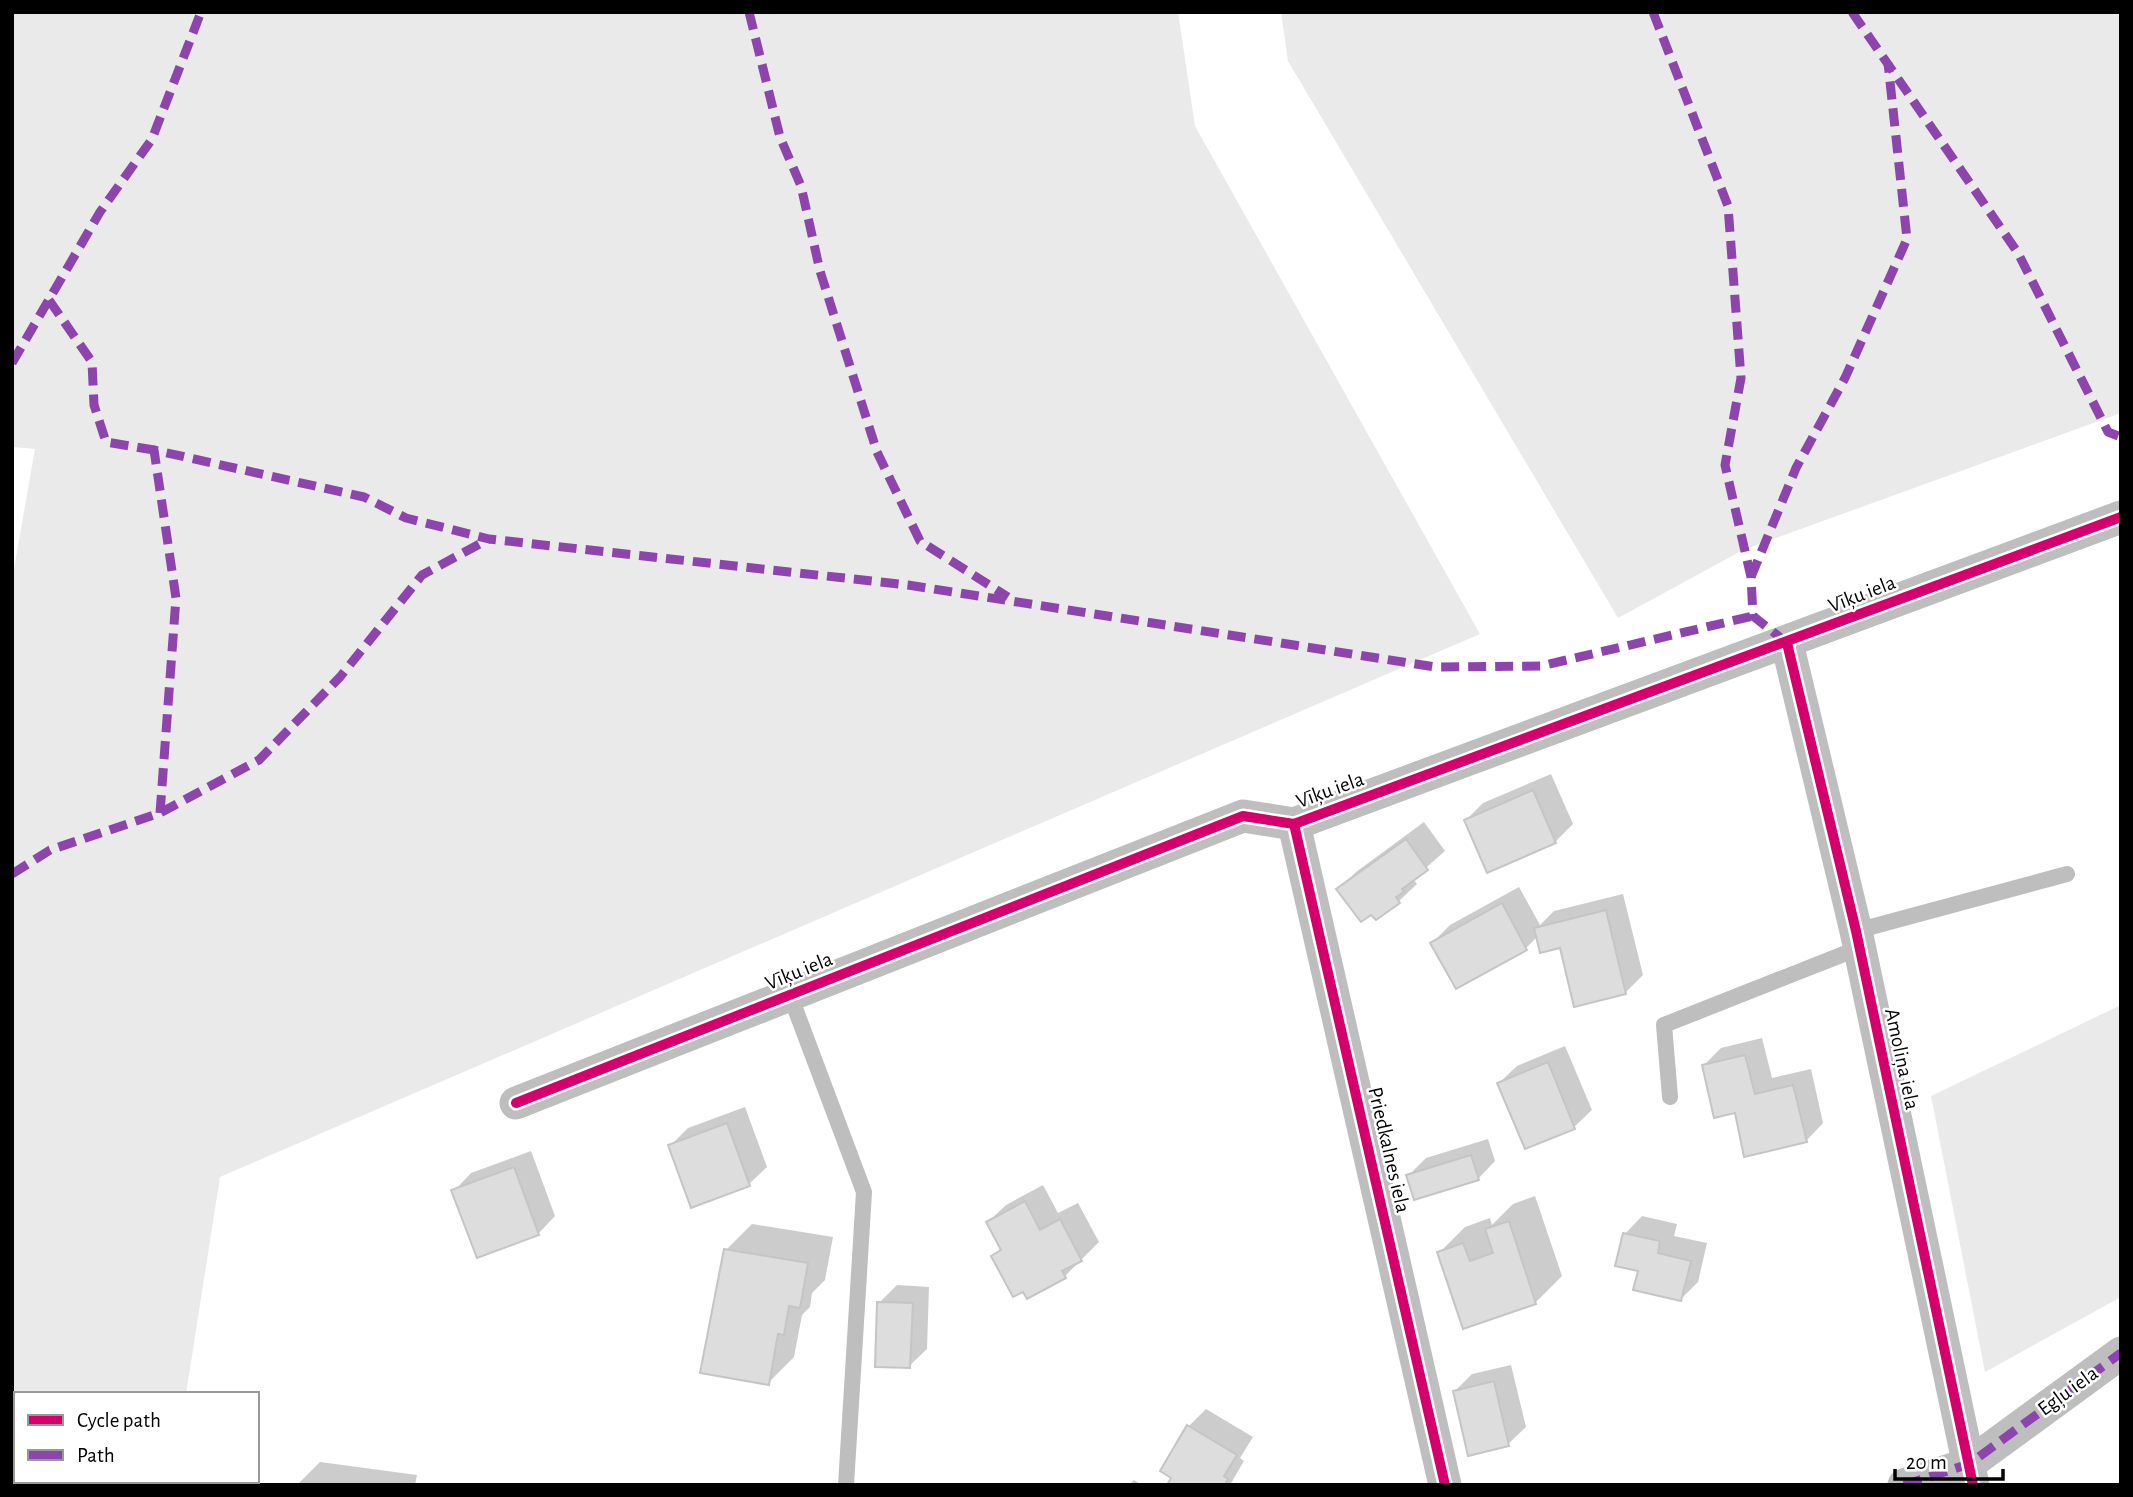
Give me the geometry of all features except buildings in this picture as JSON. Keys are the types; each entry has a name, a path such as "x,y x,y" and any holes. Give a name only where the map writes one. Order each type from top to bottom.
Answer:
{"street":[{"name":"Vīķu iela","path":"516,1103 1243,816 1294,824 2121,517"},
{"name":"Amoliņa iela","path":"1787,643 1857,939 1971,1474"},
{"name":"Priedkalnes iela","path":"1294,824 1446,1485"},
{"name":"Egļu iela","path":"1904,1485 1971,1474 2121,1353"}],"lane":[{"path":"1670,1097 1664,1025 1857,939 2067,874"},
{"path":"790,995 864,1192 846,1485"}],"shaded area":[{"path":"12,12 1178,12 1195,126 1480,634 220,1177 186,1392 14,1392 14,1483 171,1485 12,1485 12,580 35,449 12,447"},
{"path":"1281,12 2121,12 2121,413 1743,550 1618,618 1288,61"},
{"path":"2121,1005 2121,1297 1985,1372 1931,1096"}],"marked path":[{"path":"12,363 100,212 152,139 201,12"},
{"path":"749,12 780,137 801,186 820,271 877,452 920,541 1008,597"},
{"path":"1653,12 1728,206 1741,378 1725,465 1751,577 1753,616 1787,643"},
{"path":"1852,12 2018,253 2108,432 2121,437"},
{"path":"1751,577 1796,468 1845,378 1907,239 1888,63"},
{"path":"49,300 92,362 94,405 106,442 154,450"},
{"path":"160,813 176,598 154,450 364,497 406,518 489,539 908,585 1435,667 1541,666 1753,616"},
{"path":"12,874 50,850 160,813 259,760 340,677 422,575 489,539"},
{"path":"1904,1485 1969,1464 2121,1353"}],"cycle path":[{"path":"516,1103 1243,816 1294,824 2121,517"},
{"path":"1787,643 1856,931 1973,1485"},
{"path":"1294,824 1445,1485"}]}
